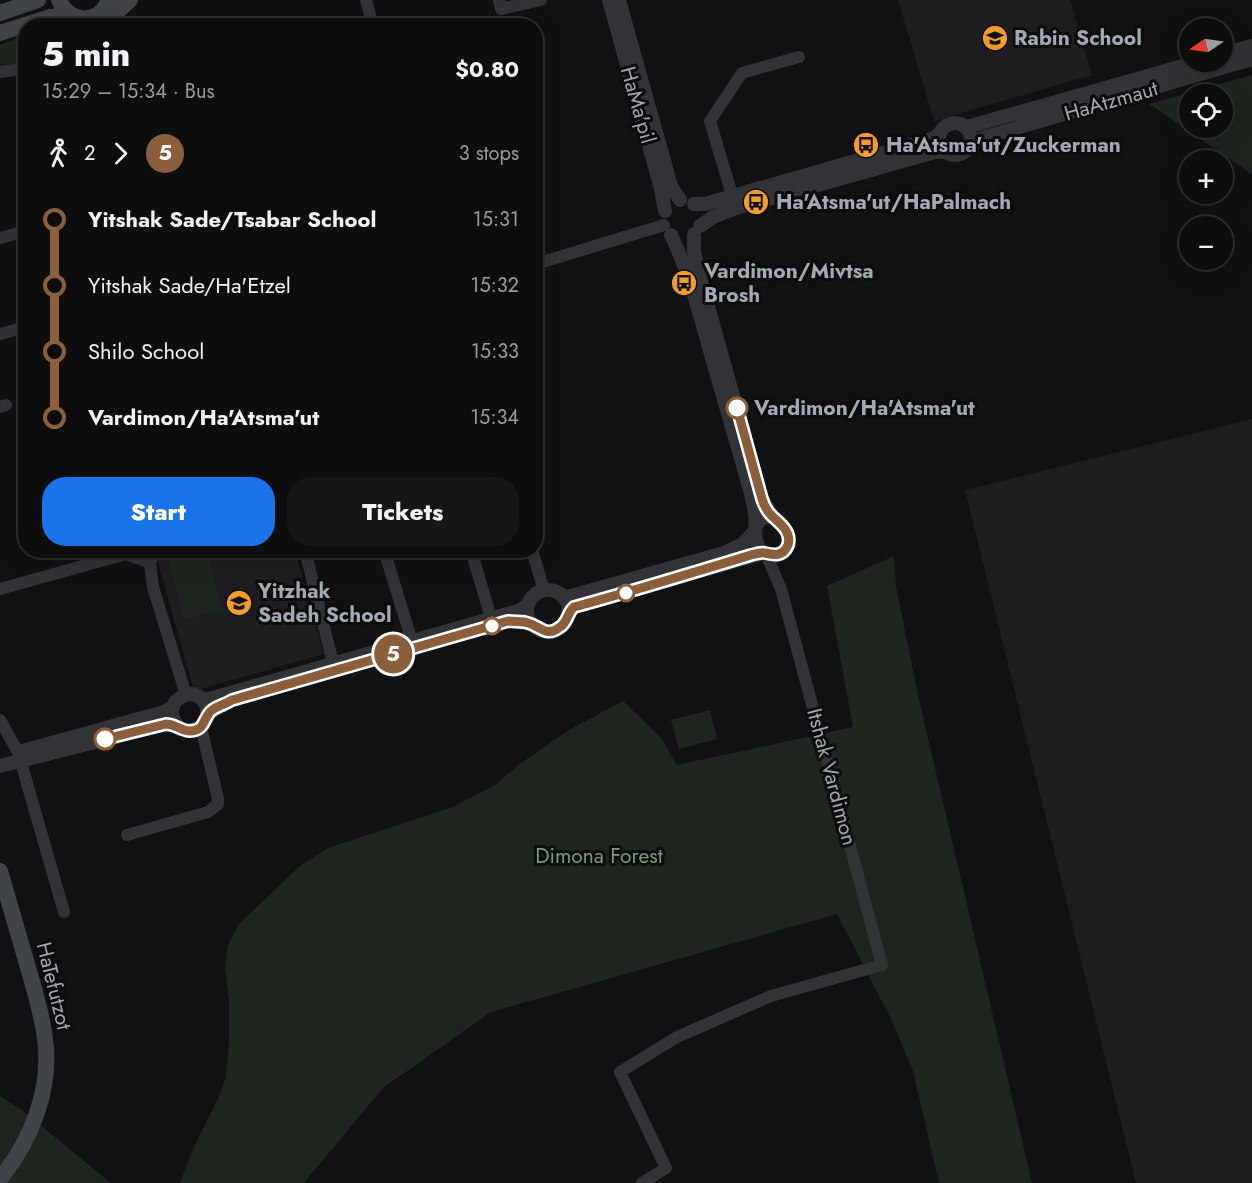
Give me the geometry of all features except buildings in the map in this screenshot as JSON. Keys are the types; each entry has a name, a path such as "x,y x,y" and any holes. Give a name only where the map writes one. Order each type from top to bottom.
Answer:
{"main road":[{"path":"0,13 38,0"},
{"path":"59,0 62,7 74,18"},
{"path":"90,18 107,11 116,13 130,0"},
{"path":"0,33 18,27"},
{"name":"HaTefutzot","path":"0,871 42,1016 46,1060 42,1094 37,1112 20,1150 1,1179"}],"street":[{"path":"366,0 371,18"},
{"path":"499,0 501,9 541,0"},
{"name":"HaMa'pil","path":"609,0 662,189 667,224"},
{"name":"HaMa'pil","path":"619,0 670,186 680,200"},
{"path":"1233,51 1252,46"},
{"path":"732,195 710,121 742,73 799,57"},
{"name":"HaAtzmaut","path":"970,145 982,138 1252,59"},
{"name":"HaAtzmaut","path":"967,127 1179,67"},
{"path":"0,72 18,70"},
{"path":"667,224 683,238 713,217 736,208 935,152 961,155 970,145 972,137 967,127 951,123 932,139 705,204 680,200 672,203 667,224 687,268 697,303 753,503 759,548 770,553"},
{"path":"940,134 940,144 945,152"},
{"path":"568,613 574,607 770,553 788,545 788,535 762,499 700,278 694,251 700,212 694,204"},
{"path":"543,262 667,224"},
{"path":"0,238 18,233"},
{"path":"0,334 18,329"},
{"path":"563,597 724,553 743,544 760,520 773,517"},
{"name":"Itshak Vardimon","path":"642,1183 666,1168 620,1072 677,1036 771,996 882,965 770,553"},
{"path":"0,589 105,558"},
{"path":"139,558 150,563"},
{"path":"152,558 150,563 153,587 186,695"},
{"path":"307,558 333,663"},
{"path":"386,558 412,641"},
{"path":"473,558 491,618"},
{"path":"534,558 544,591"},
{"path":"208,714 232,700 508,621 531,624 543,631 556,630 566,621 568,613 563,597 555,591 535,594 528,605 527,612 531,624"},
{"path":"202,699 209,699 518,611 528,605"},
{"path":"0,757 20,756 166,724 190,731 201,728 208,714 207,705 202,699 192,694 176,701 172,718 179,727"},
{"path":"0,766 20,756 164,712 173,707"},
{"path":"0,720 20,756 64,912"},
{"path":"127,835 208,812 218,804 201,728"}],"shaded area":[{"name":"Rabin School","path":"898,0 1070,0 1092,75 934,121"},
{"path":"1252,419 1252,1183 1136,1183 965,490"},
{"name":"Yitzhak Sadeh School","path":"157,558 297,558 324,654 194,691"}],"green space":[{"path":"18,38 18,64 0,65 0,45"},
{"path":"1252,75 1252,174 1233,161 1233,150 1217,150 1199,138 1233,138 1233,84 1220,84"},
{"path":"1179,96 1179,124 1149,104"},
{"name":"Dimona Forest","path":"894,556 896,586 918,695 1032,1183 939,1183 913,1071 892,1021 837,914 491,1012 383,1088 304,1183 180,1183 226,1077 229,999 225,967 228,945 239,924 301,865 328,848 453,807 495,785 518,765 569,730 623,701 661,738 677,765 853,727 827,586"},
{"path":"184,558 208,558 222,610 185,620 169,562"},
{"path":"710,710 717,739 679,749 671,720"},
{"path":"0,1096 22,1110 111,1183 0,1183"}],"bus line":[{"name":"5","path":"105,739 166,724 175,725 184,730 196,730 205,723 210,712 232,700 508,621 526,622 537,629 550,632 562,626 569,611 574,607 753,555 782,553 788,545 788,535 778,519 769,513 762,499 737,408"}],"place":[{"name":"Rabin School","path":"995,38"},
{"name":"Ha'Atsma'ut/Zuckerman","path":"866,145"},
{"name":"Ha'Atsma'ut/HaPalmach","path":"756,202"},
{"name":"Vardimon/Mivtsa Brosh","path":"684,283"},
{"name":"Vardimon/Ha'Atsma'ut","path":"737,408"},
{"name":"Yitzhak Sadeh School","path":"239,603"}]}
